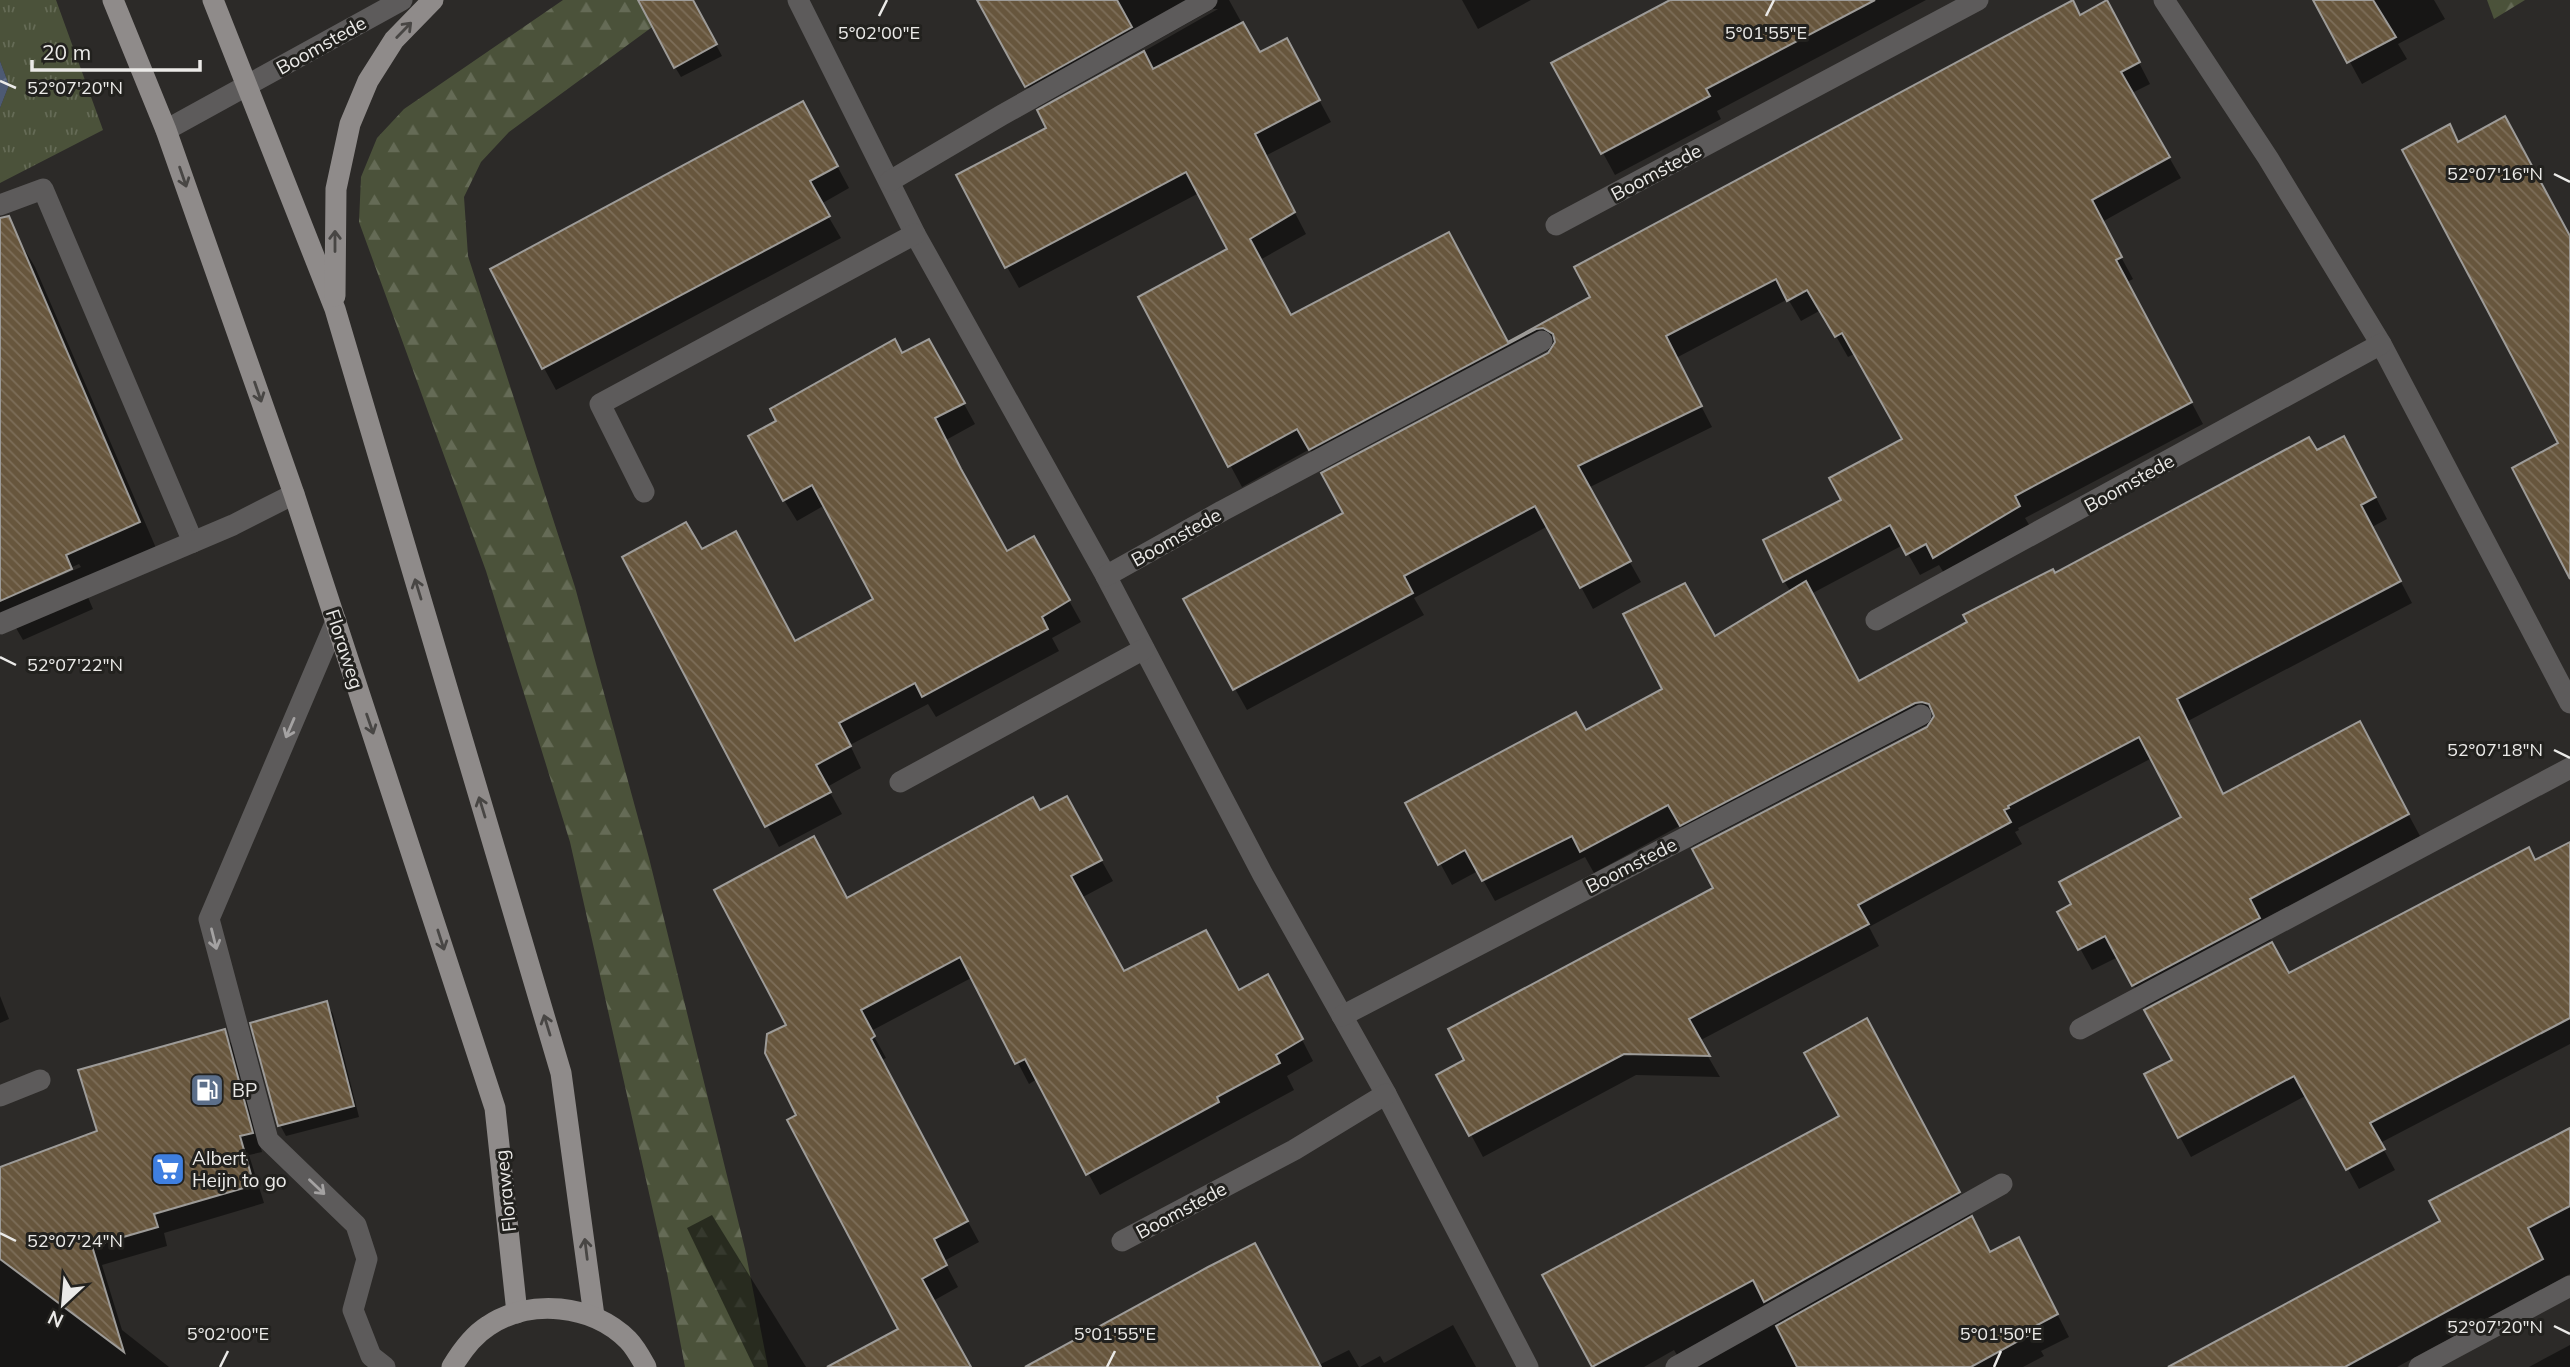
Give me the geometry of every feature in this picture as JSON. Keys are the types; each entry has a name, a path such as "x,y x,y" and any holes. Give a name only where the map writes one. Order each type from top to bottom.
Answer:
{"main road":[{"name":"Floraweg","path":"113,0 166,130 294,494 495,1108 517,1313"},
{"path":"213,0 335,309 561,1073 594,1316"},
{"path":"335,309 336,189 350,124 368,82 394,40 433,0"},
{"path":"453,1367 463,1349 487,1326 517,1313 556,1308 594,1316 629,1340 646,1367"}],"street":[{"name":"Boomstede","path":"166,130 402,0"},
{"path":"798,0 915,234 1106,576 1262,875 1386,1094 1528,1367"},
{"path":"890,181 1207,0"},
{"name":"Boomstede","path":"1556,225 1978,0"},
{"path":"2164,0 2268,158 2381,344 2570,703"},
{"path":"0,205 43,189 193,542"},
{"path":"644,492 600,404 915,234"},
{"name":"Boomstede","path":"1106,576 1222,511 1542,341"},
{"name":"Boomstede","path":"1876,620 2381,344"},
{"path":"0,624 193,542 294,494"},
{"path":"335,621 209,919 268,1140 356,1225 367,1259 353,1310 372,1356 386,1367"},
{"path":"900,782 1144,649"},
{"name":"Boomstede","path":"1342,1016 1922,715"},
{"path":"2080,1028 2570,768"},
{"path":"0,1096 40,1080"},
{"name":"Boomstede","path":"1122,1241 1294,1150 1386,1094"},
{"path":"1676,1367 2002,1184"},
{"path":"2419,1367 2570,1286"}],"green space":[{"path":"0,0 56,0 103,130 0,183 0,108 9,85 0,61"},
{"path":"563,0 689,0 509,132 481,162 464,197 468,256 575,587 649,858 745,1249 768,1367 685,1367 667,1273 570,842 486,571 359,222 361,177 377,138 404,109"},
{"path":"2487,0 2525,0 2494,19"}],"water":[{"path":"0,61 9,85 0,108"}],"building":[{"path":"638,0 693,0 717,44 674,68"},
{"path":"977,0 1117,0 1132,27 1025,87"},
{"path":"1670,0 1875,0 1706,89 1710,96 1601,154 1551,63"},
{"path":"2073,0 2080,15 2107,0 2140,62 2121,72 2170,157 2092,200 2122,257 2116,260 2192,402 2015,496 2020,506 1933,558 1926,544 1906,555 1890,525 1783,582 1763,540 1841,500 1829,478 1902,439 1842,333 1835,337 1807,290 1787,301 1776,279 1666,336 1702,406 1578,466 1631,561 1580,588 1535,506 1404,576 1413,593 1233,690 1183,599 1343,513 1321,473 1548,353 1555,342 1553,334 1543,328 1536,329 1309,450 1297,429 1228,467 1138,297 1227,249 1186,172 1005,268 956,175 1046,128 1037,110 1144,51 1153,69 1243,22 1260,52 1287,38 1320,100 1255,134 1295,212 1250,239 1291,315 1449,232 1508,342 1590,297 1574,267"},
{"path":"2313,0 2373,0 2396,37 2347,63"},
{"path":"803,101 838,166 810,181 830,216 542,369 490,269"},
{"path":"2505,116 2570,236 2570,579 2512,468 2558,443 2402,150 2450,124 2458,142"},
{"path":"9,216 140,522 66,555 72,569 0,601 0,218"},
{"path":"895,339 902,353 929,339 965,403 935,418 961,469 1007,551 1034,536 1070,600 1042,617 1048,629 922,697 915,683 839,723 851,746 816,765 831,792 765,827 622,557 686,522 702,549 736,531 795,641 873,599 812,485 783,501 748,436 776,421 770,409"},
{"path":"2344,436 2376,497 2361,505 2401,581 2177,699 2223,794 2360,721 2409,814 2250,899 2260,918 2132,986 2105,936 2078,950 2057,912 2071,904 2059,882 2181,817 2139,737 2008,806 2009,808 2004,810 2011,822 1858,905 1869,924 1689,1019 1710,1056 1624,1054 1469,1136 1436,1075 1464,1060 1448,1029 1713,888 1692,849 1927,727 1934,716 1929,704 1915,703 1680,826 1668,805 1580,852 1572,836 1482,881 1465,850 1438,865 1405,803 1576,712 1586,730 1662,689 1623,614 1685,583 1715,636 1806,581 1859,681 1967,622 1963,615 2053,569 2055,573 2309,437 2317,450"},
{"path":"1067,796 1102,860 1071,876 1124,971 1206,930 1239,990 1268,974 1303,1039 1276,1055 1280,1063 1217,1097 1219,1102 1086,1175 1025,1059 1015,1064 960,957 861,1010 875,1036 871,1039 968,1221 934,1239 947,1265 922,1279 971,1367 827,1367 898,1329 787,1120 796,1115 765,1053 767,1034 786,1025 714,890 814,836 847,898 1033,797 1040,810"},
{"path":"2570,842 2570,1018 2370,1123 2385,1149 2346,1170 2294,1076 2178,1138 2144,1074 2172,1060 2144,1010 2272,942 2289,973 2529,847 2535,860"},
{"path":"327,1001 354,1106 278,1126 250,1023"},
{"path":"1867,1018 1960,1192 1764,1302 1753,1280 1592,1367 1542,1275 1839,1116 1804,1053"},
{"path":"225,1029 253,1133 240,1136 254,1185 154,1214 158,1227 92,1246 124,1352 0,1259 0,1167 97,1131 78,1070"},
{"path":"2570,1128 2570,1206 2528,1228 2543,1259 2345,1367 2168,1367 2440,1221 2429,1201"},
{"path":"1972,1216 1990,1252 2019,1237 2058,1314 2030,1329 2033,1333 1971,1367 1797,1367 1776,1326"},
{"path":"1255,1243 1321,1367 1025,1367 1208,1267"}],"place":[{"name":"BP","path":"207,1090"},
{"name":"Albert Heijn to go","path":"168,1169"}]}
